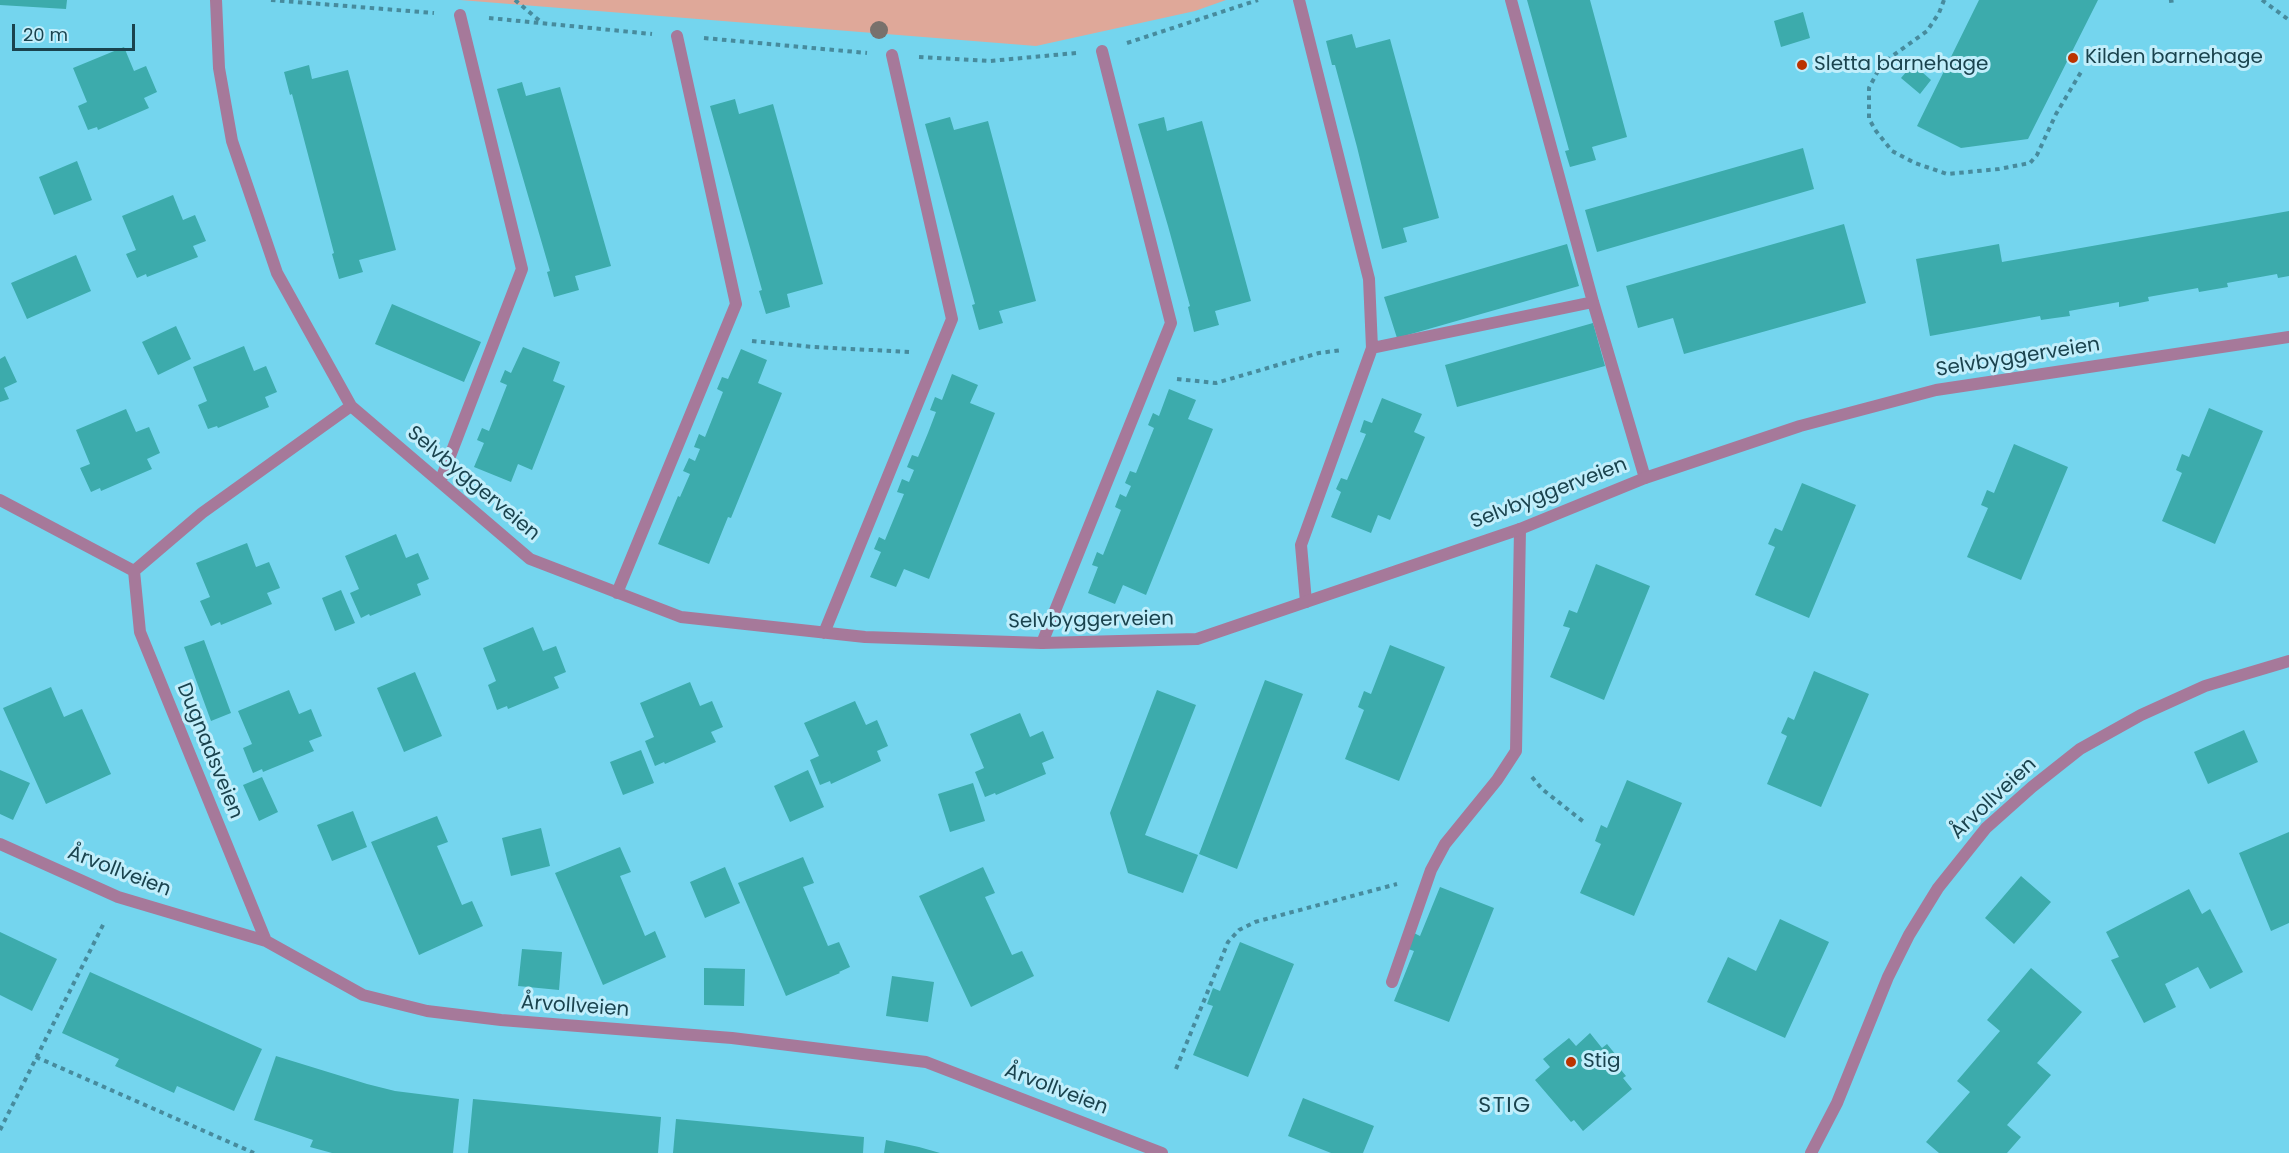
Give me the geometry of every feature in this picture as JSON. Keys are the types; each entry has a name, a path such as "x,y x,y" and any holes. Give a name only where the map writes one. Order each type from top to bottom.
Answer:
{"street":[{"name":"Selvbyggerveien","path":"216,0 219,68 232,141 277,273 351,406 530,559 681,617 866,637 1042,643 1197,639 1520,529 1645,478 1800,426 1936,390 2289,337"},
{"path":"1299,0 1369,279 1372,348 1301,545 1306,602"},
{"path":"1511,0 1593,302 1645,478"},
{"path":"440,482 522,269 460,15"},
{"path":"617,593 736,304 677,36"},
{"path":"1042,643 1171,323 1102,51"},
{"path":"824,633 952,319 892,55"},
{"path":"1372,348 1593,302"},
{"path":"0,500 134,571 202,513 351,406"},
{"path":"1392,982 1431,870 1445,844 1497,780 1516,751 1520,529"},
{"name":"Dugnadsveien","path":"134,571 140,632 266,941"},
{"name":"Årvollveien","path":"1811,1153 1837,1103 1888,977 1909,935 1938,888 1986,828 2080,749 2141,715 2205,686 2289,661"},
{"name":"Årvollveien","path":"0,844 118,897 266,941 363,995 427,1011 501,1020 732,1038 926,1062 1162,1153"}],"path":[{"path":"271,0 541,22 515,0"},
{"path":"1944,0 1939,14 1927,32 1891,57 1879,69 1869,88 1869,119 1892,151 1915,164 1947,174 1999,169 2030,163 2037,155 2056,114 2081,72"},
{"path":"2169,1 2177,0"},
{"path":"2262,0 2289,20"},
{"path":"721,340 858,350 939,353"},
{"path":"1149,376 1216,383 1319,353 1372,348"},
{"path":"1516,751 1526,771 1542,789 1585,823"},
{"path":"1176,1069 1228,942 1239,930 1255,922 1406,882 1431,870"},
{"path":"0,1130 118,897"},
{"path":"36,1057 254,1153"}],"shaded area":[{"path":"460,0 1226,0 1195,11 1036,46"}],"building":[{"path":"0,0 67,0 66,9 0,5"},
{"path":"1527,0 1590,0 1627,137 1592,147 1596,160 1570,167 1565,151 1569,150"},
{"path":"1979,0 2098,0 2028,139 1961,148 1917,126"},
{"path":"1803,12 1810,38 1781,47 1774,21"},
{"path":"1352,34 1356,48 1390,39 1439,218 1403,228 1407,242 1382,249 1335,65 1332,65 1326,41"},
{"path":"124,47 134,71 146,66 157,92 144,98 149,108 98,130 97,127 88,130 78,106 87,102 73,68"},
{"path":"1913,64 1931,80 1920,94 1901,78"},
{"path":"309,65 312,79 348,70 396,250 359,260 363,272 339,279 292,94 290,95 284,72"},
{"path":"522,82 526,96 560,87 611,266 575,276 579,290 554,297 547,272 550,271 497,89"},
{"path":"735,99 739,114 773,104 823,284 787,294 790,307 766,314 759,291 762,290 710,106"},
{"path":"950,117 954,130 988,121 1036,301 999,311 1003,323 979,330 972,305 975,304 925,124"},
{"path":"1164,117 1167,131 1202,121 1251,301 1215,311 1219,325 1194,332 1188,307 1190,306 1138,124"},
{"path":"1803,148 1814,189 1597,252 1585,210"},
{"path":"77,161 92,200 54,215 39,177"},
{"path":"173,195 183,220 195,215 206,241 193,246 198,257 147,277 146,274 137,278 126,254 136,250 122,216"},
{"path":"2289,211 2289,276 2278,278 2277,274 2227,283 2228,287 2199,292 2198,288 2148,297 2149,301 2119,307 2119,302 2069,311 2070,316 2041,320 2040,316 1930,336 1916,259 1999,244 2002,262"},
{"path":"1844,224 1866,303 1684,354 1673,318 1638,328 1626,286"},
{"path":"1567,244 1579,286 1397,338 1384,297"},
{"path":"76,255 91,291 27,319 11,283"},
{"path":"392,304 481,342 464,382 375,344"},
{"path":"1593,323 1605,366 1457,407 1445,365"},
{"path":"176,326 191,359 158,375 142,342"},
{"path":"244,346 254,371 266,366 277,392 265,397 269,407 218,428 217,426 208,429 198,405 207,401 193,367"},
{"path":"523,347 560,362 553,381 565,386 532,470 518,464 511,482 474,467 484,443 477,440 482,428 489,431 507,385 500,382 505,370 511,373"},
{"path":"741,349 767,360 758,383 782,393 731,518 728,517 709,564 658,544 690,474 683,471 689,458 695,461 700,449 694,447 699,434 705,437 723,392 717,389 722,377 728,379"},
{"path":"5,356 17,382 4,388 9,399 0,402 0,359"},
{"path":"952,374 978,385 970,403 995,413 929,579 904,569 896,587 870,577 881,552 874,549 879,537 885,540 904,494 897,492 902,479 909,482 914,470 907,467 912,455 918,457 936,412 930,410 935,397 942,400"},
{"path":"1169,389 1196,400 1188,419 1213,429 1146,595 1123,585 1115,604 1088,593 1098,567 1092,565 1097,552 1103,555 1121,510 1115,507 1120,494 1126,497 1131,486 1125,483 1130,471 1136,473 1154,428 1148,425 1153,413 1159,416"},
{"path":"1382,398 1422,414 1414,432 1425,437 1390,520 1378,515 1371,533 1331,517 1341,492 1336,489 1341,478 1347,480 1366,434 1360,432 1364,420 1372,423"},
{"path":"2209,408 2263,431 2215,544 2162,521 2182,473 2176,470 2182,454 2189,457"},
{"path":"126,409 136,432 149,427 160,453 147,459 152,469 101,491 100,488 91,492 80,468 90,464 76,430"},
{"path":"2014,444 2068,467 2021,580 1967,557 1988,508 1981,505 1987,490 1994,493"},
{"path":"1802,483 1856,505 1809,618 1755,595 1775,547 1768,544 1775,528 1782,531"},
{"path":"396,534 406,558 418,553 429,579 417,584 421,595 361,618 350,593 359,589 345,556"},
{"path":"247,543 256,567 269,562 280,588 267,593 272,604 221,625 220,622 211,626 200,601 210,597 196,563"},
{"path":"1596,564 1650,586 1604,700 1550,677 1570,628 1563,626 1569,610 1577,613"},
{"path":"341,590 355,623 335,631 322,598"},
{"path":"533,627 543,651 556,646 566,672 554,677 559,688 508,709 507,706 497,710 488,685 496,681 483,648"},
{"path":"204,640 231,713 211,721 184,647"},
{"path":"1390,645 1445,667 1399,781 1345,759 1364,710 1358,707 1364,691 1371,694"},
{"path":"1814,671 1869,694 1821,807 1767,784 1787,736 1781,733 1788,717 1794,720"},
{"path":"415,672 442,736 404,752 377,688"},
{"path":"1265,680 1303,694 1237,869 1199,854"},
{"path":"690,682 700,706 712,701 723,727 711,732 716,742 665,764 664,762 655,766 645,741 654,737 640,703"},
{"path":"51,687 64,717 82,709 111,774 46,804 3,708"},
{"path":"289,690 299,714 311,709 322,736 309,741 314,751 263,772 262,769 253,773 243,748 252,744 238,711"},
{"path":"1157,690 1196,705 1145,835 1198,855 1183,893 1128,873 1110,813"},
{"path":"855,701 866,725 877,720 888,746 877,751 881,761 831,784 830,781 820,785 810,760 819,756 804,723"},
{"path":"1020,713 1030,737 1043,731 1054,758 1042,763 1046,774 996,795 995,793 985,797 975,772 984,768 970,734"},
{"path":"2244,730 2258,762 2208,784 2194,752"},
{"path":"641,750 654,783 623,795 610,762"},
{"path":"0,770 30,783 13,820 0,814"},
{"path":"808,770 824,807 790,822 774,786"},
{"path":"262,777 278,812 259,821 243,785"},
{"path":"1627,780 1682,803 1634,916 1580,893 1601,844 1595,841 1601,825 1607,828"},
{"path":"973,783 985,821 950,832 938,794"},
{"path":"353,811 367,847 332,861 317,825"},
{"path":"437,816 448,842 437,846 462,905 472,901 483,926 419,955 371,842"},
{"path":"541,828 550,866 511,876 502,838"},
{"path":"2289,832 2289,923 2271,931 2239,853"},
{"path":"620,847 631,872 620,876 645,936 655,931 666,957 603,985 555,873"},
{"path":"803,857 814,883 803,887 828,946 839,942 850,967 786,996 738,883"},
{"path":"725,867 740,903 705,918 690,882"},
{"path":"983,867 995,893 985,897 1012,955 1022,951 1034,976 971,1007 919,896"},
{"path":"2021,876 2051,902 2014,944 1985,918"},
{"path":"1440,887 1494,908 1449,1022 1394,1001 1414,951 1408,949 1414,933 1420,936"},
{"path":"2189,889 2202,914 2210,909 2243,972 2210,989 2198,967 2165,984 2176,1007 2144,1023 2111,960 2119,957 2106,932"},
{"path":"1780,919 1829,942 1785,1038 1707,1002 1728,957 1756,971"},
{"path":"0,932 57,959 32,1011 0,995"},
{"path":"1240,942 1294,964 1248,1077 1193,1055 1213,1006 1207,1004 1213,988 1220,991"},
{"path":"522,949 562,952 559,990 518,986"},
{"path":"704,968 745,969 744,1006 704,1005"},
{"path":"2031,968 2082,1012 2037,1063 2051,1075 2007,1125 2021,1137 2007,1153 1939,1153 1926,1142 1970,1092 1957,1081 2000,1031 1987,1020"},
{"path":"90,972 262,1049 234,1111 177,1086 174,1093 115,1066 119,1059 62,1033"},
{"path":"892,976 934,982 928,1022 886,1016"},
{"path":"1590,1033 1602,1048 1607,1044 1616,1055 1612,1059 1626,1076 1623,1078 1632,1089 1583,1131 1574,1120 1571,1122 1535,1080 1550,1067 1543,1059 1569,1038 1576,1046"},
{"path":"276,1056 395,1091 459,1099 453,1153 332,1153 310,1147 313,1140 254,1120"},
{"path":"1303,1098 1374,1126 1363,1153 1331,1153 1288,1136"},
{"path":"473,1099 661,1117 658,1153 468,1153"},
{"path":"676,1119 864,1137 863,1153 673,1153"},
{"path":"886,1140 919,1147 940,1153 884,1153"}],"place":[{"name":"Kilden barnehage","path":"2073,58"},
{"name":"Sletta barnehage","path":"1802,65"},
{"name":"Stig","path":"1571,1062"}],"district":[{"name":"STIG","path":"1505,1106"}]}
